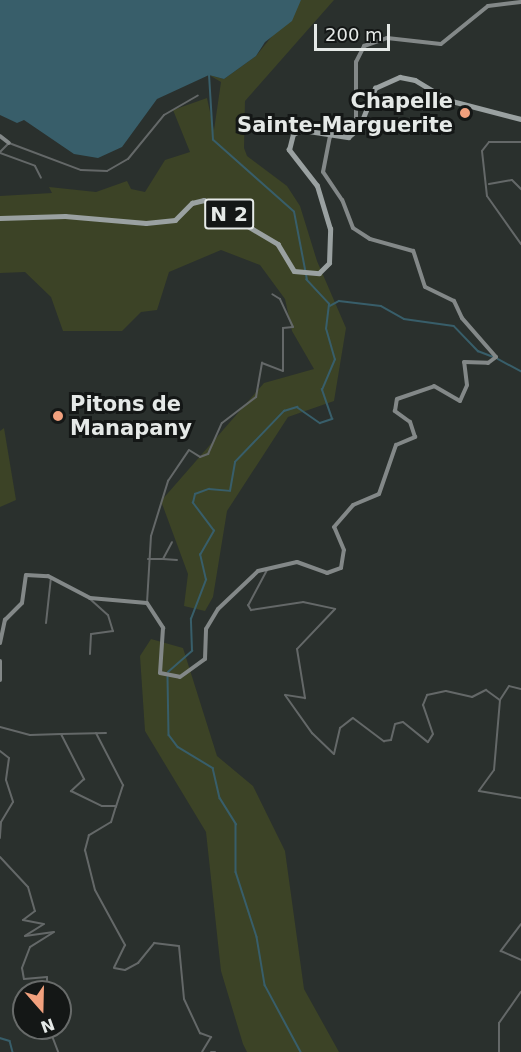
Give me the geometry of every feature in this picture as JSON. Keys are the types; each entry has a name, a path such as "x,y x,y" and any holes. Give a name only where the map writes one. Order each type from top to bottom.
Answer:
{"main road":[{"path":"0,643 5,620 22,603 26,575 51,577 90,598 147,603 163,628 163,676 171,677 187,673 205,658 206,629 215,613 255,573 268,567 301,562 327,573 341,568 344,550 333,526 353,506 379,494 396,445 415,437 410,422 395,411 398,396 434,386 460,401 467,385 464,362 488,363 496,358 454,301 424,287 413,251 370,239 353,228 342,200 323,172 330,138 334,130 350,127 356,119 356,62 364,46 387,38 441,44 488,6 521,2"},
{"path":"330,138 354,134 375,88 400,77 415,80 448,100 521,119"},
{"name":"N 2","path":"0,218 65,216 146,223 175,219 192,203 204,200 278,244 298,273 319,273 330,260 330,225 317,186 290,154 288,143 300,131 330,138"},
{"path":"0,136 9,143"},
{"path":"0,661 0,681"}],"street":[{"path":"41,178 35,166 0,152 9,143 81,170 107,171 128,159 164,115 198,95"},
{"path":"521,142 484,146 490,201 521,244"},
{"path":"488,183 512,180 521,189"},
{"path":"147,603 148,559 168,481 189,450 206,456 222,423 256,397 262,363 283,371 283,328 293,327 280,298 273,294"},
{"path":"163,559 172,542"},
{"path":"148,559 177,560"},
{"path":"268,567 248,605 251,610 293,603 336,609 297,649 305,698 285,695 312,733 334,754 340,728 353,718 384,741 391,740 396,724 403,722 428,742 433,734 423,705 427,695 446,691 472,697 486,690 500,700"},
{"path":"46,623 51,577"},
{"path":"90,598 108,615 113,629 110,634 91,634 90,654"},
{"path":"521,689 509,686 500,700 494,770 479,791 521,798"},
{"path":"0,727 30,735 106,733"},
{"path":"96,733 123,785 111,822 89,836 85,850 95,890 126,945 114,968 120,971 138,963 147,946 154,943 179,946 184,999 200,1033 211,1037 202,1052"},
{"path":"61,734 84,778 71,791 116,807"},
{"path":"0,751 9,758 6,780 13,802 1,822 0,837"},
{"path":"0,857 28,888 35,910 23,920 44,924 25,936 54,932 30,947 22,968 24,979 47,976 47,980"},
{"path":"521,924 501,953 521,960"},
{"path":"499,1052 499,1023 521,992"}],"green space":[{"path":"301,0 334,0 245,101 244,148 247,156 287,186 300,206 317,261 346,328 334,401 288,417 227,511 213,597 205,611 184,606 188,574 161,501 264,383 314,369 292,331 285,299 260,265 221,250 169,272 157,310 141,312 122,331 63,331 51,297 25,272 0,273 0,196 52,193 49,187 96,192 127,181 131,189 145,192 165,160 190,152 173,110 207,98 214,130 221,82 209,75 224,79 256,56"},
{"path":"4,428 16,500 0,507 0,431"},
{"path":"151,639 183,648 217,756 253,786 285,851 304,989 339,1052 247,1052 243,1044 221,971 206,832 145,731 140,656"}],"water":[{"path":"0,0 301,0 292,21 265,42 256,56 224,79 209,75 157,99 122,147 98,158 74,154 24,120 17,123 0,115"}],"waterway":[{"path":"168,672 192,651 191,619 206,580 200,555 214,531 193,503 195,494 209,489 230,491 235,462 284,411 297,407 320,423 332,419 322,390 335,360 326,329 329,304 307,280 294,212 213,140 209,75"},
{"path":"330,306 339,301 381,306 404,319 454,326 478,351 494,357"},
{"path":"498,359 521,371"},
{"path":"168,677 169,735 178,747 213,768 220,798 236,824 236,872 257,937 265,985 301,1052"},
{"path":"0,1038 10,1041 13,1052"}],"place":[{"name":"Chapelle Sainte-Marguerite","path":"465,113"},
{"name":"Pitons de Manapany","path":"58,416"}]}
